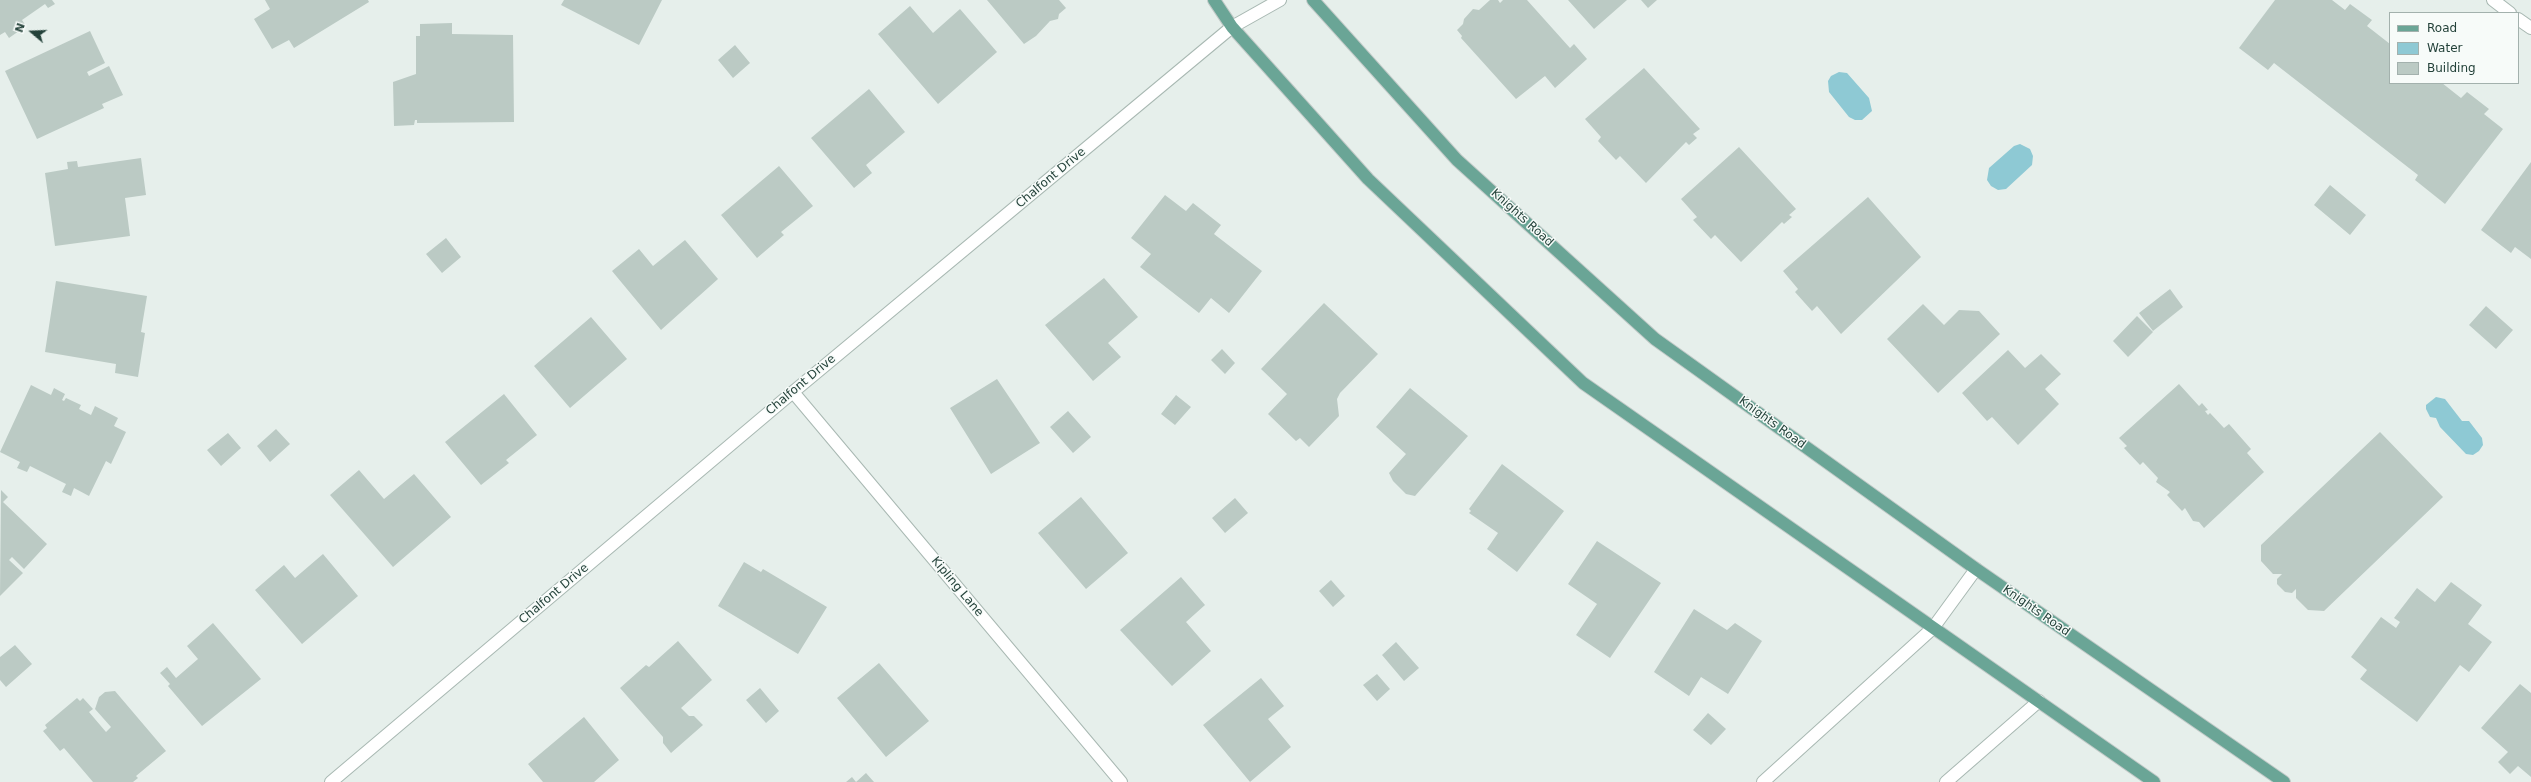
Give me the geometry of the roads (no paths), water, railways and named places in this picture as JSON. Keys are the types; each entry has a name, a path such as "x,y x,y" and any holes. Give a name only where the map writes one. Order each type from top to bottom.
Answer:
{"main road":[{"path":"1214,0 1232,28 1368,179 1582,383 2154,782"},
{"name":"Knights Road","path":"1313,0 1457,160 1655,339 1976,570 2284,782"}],"street":[{"name":"Chalfont Drive","path":"331,782 794,392 1232,28 1280,0"},
{"path":"2493,0 2509,12"},
{"path":"2519,20 2531,28"},
{"name":"Kipling Lane","path":"794,392 1121,782"},
{"path":"1763,782 1934,628 1976,570"},
{"path":"1946,782 2039,701"}],"water":[{"path":"1839,72 1847,73 1869,98 1872,111 1862,120 1855,120 1849,117 1829,92 1828,81 1831,76"},
{"path":"2020,144 2030,149 2033,156 2032,165 2006,189 1998,190 1991,186 1987,180 1989,168 2014,146"},
{"path":"2436,397 2445,399 2462,421 2469,421 2482,438 2483,445 2479,451 2473,455 2466,454 2440,427 2436,418 2430,417 2426,409 2426,405"}]}
